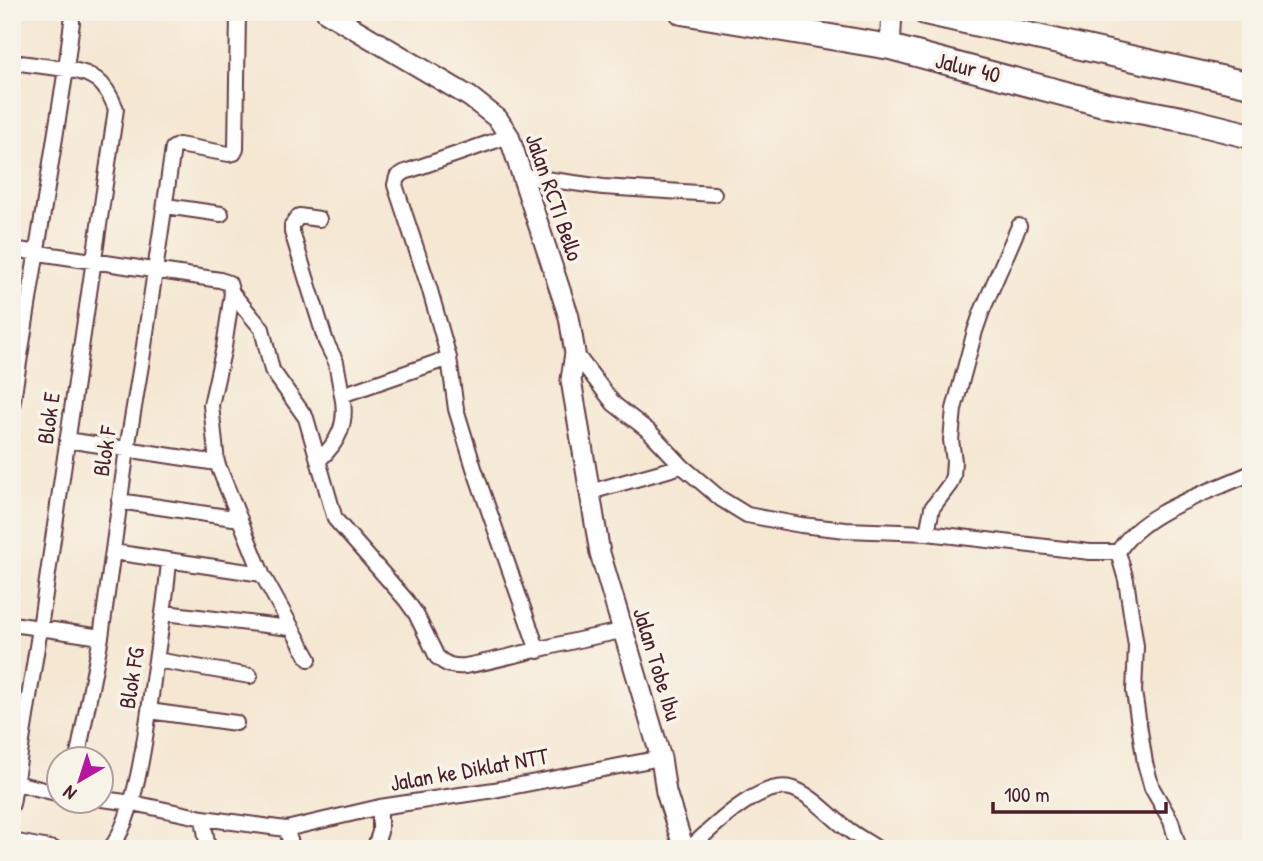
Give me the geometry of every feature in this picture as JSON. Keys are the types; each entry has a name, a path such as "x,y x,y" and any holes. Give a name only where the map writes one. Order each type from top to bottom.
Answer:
{"highway":[{"name":"Jalur 40","path":"682,12 890,47 1107,105 1187,120 1251,136"},
{"name":"Jalur 40","path":"925,12 1251,85"}],"street":[{"name":"Blok F","path":"80,746 101,637 173,148 179,145 229,154 236,149 238,12"},
{"name":"Jalan RCTI Bello","path":"326,12 470,97 498,118 509,136 569,317 575,353 571,380 590,492"},
{"path":"890,47 892,12"},
{"path":"12,406 72,22"},
{"path":"12,62 66,69"},
{"name":"Blok E","path":"12,804 116,109 99,80 82,71 66,69"},
{"path":"509,136 405,172 395,180 449,358 456,409 538,651"},
{"path":"523,176 583,185 714,194"},
{"path":"166,206 221,214"},
{"path":"318,461 332,448 345,419 336,362 326,342 292,225 299,216 319,219"},
{"path":"927,533 932,508 953,476 951,440 954,409 975,331 1019,226"},
{"path":"12,249 94,259 225,280 229,283 232,293 262,329 270,364 306,418 331,509 341,528 406,600 437,657 442,661 453,667 465,666 623,631"},
{"path":"232,293 211,405 218,463 262,574 309,659"},
{"path":"575,353 614,404 650,432 682,466 721,499 747,515 846,530 927,533 1090,552 1118,552"},
{"path":"342,395 449,358"},
{"path":"67,440 218,463"},
{"path":"590,492 682,466"},
{"path":"1118,552 1131,534 1149,520 1251,473"},
{"name":"Jalan Tobe Ibu","path":"590,492 600,553 661,758 666,792 687,849"},
{"path":"119,501 240,519"},
{"path":"113,552 262,574"},
{"path":"1118,552 1126,580 1136,646 1134,692 1145,763 1152,788 1171,821 1179,849"},
{"name":"Blok FG","path":"110,849 117,841 132,803 165,612 169,561"},
{"path":"165,612 290,628"},
{"path":"12,624 101,637"},
{"path":"156,660 250,676"},
{"path":"149,711 236,723"},
{"name":"Jalan ke Diklat NTT","path":"116,801 203,818 286,829 380,807 494,790 661,758"},
{"path":"14,782 46,790"},
{"path":"687,849 743,804 781,786 801,793 878,849"},
{"path":"374,849 380,832 380,807"},
{"path":"203,818 208,849"},
{"path":"286,829 293,849"},
{"path":"12,841 54,849"}]}
